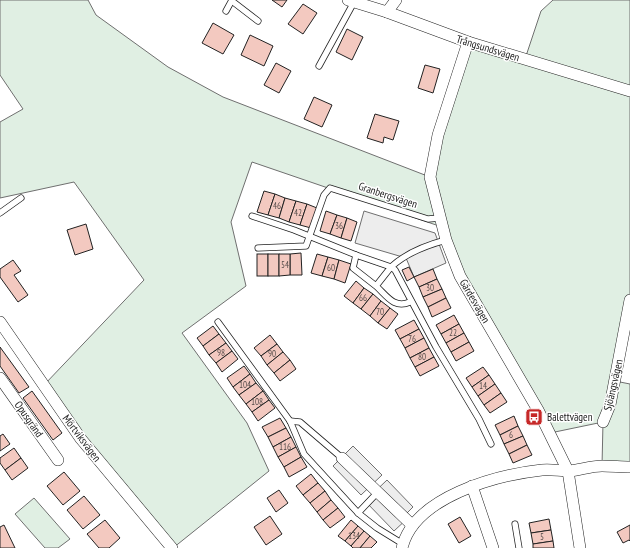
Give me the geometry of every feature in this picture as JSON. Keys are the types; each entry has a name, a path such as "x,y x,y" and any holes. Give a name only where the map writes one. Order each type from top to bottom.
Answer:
{"street":[{"path":"387,12 396,0"},
{"name":"Trångsundsvägen","path":"351,1 387,12 468,42 630,91"},
{"name":"Gärdesvägen","path":"468,42 438,135 430,177 446,240 460,276 538,410 568,471 580,548"},
{"name":"Sjöängsvägen","path":"603,422 610,405 630,300"},
{"name":"Mörtviksvägen","path":"0,322 3,334 81,438 172,548"},
{"name":"Opusgränd","path":"0,378 58,460"},
{"path":"342,458 412,525"},
{"path":"402,546 412,525 432,507 472,486 505,477 543,470 568,471 602,466 630,467"},
{"path":"472,486 493,548"}],"lane":[{"path":"226,11 232,0 258,20"},
{"path":"319,66 351,1"},
{"name":"Granbergsvägen","path":"309,236 312,232 324,195 330,188 428,219 440,218"},
{"path":"0,213 21,198"},
{"path":"252,216 391,267 394,270 410,302 479,418 491,444"},
{"path":"258,248 306,246 309,236"},
{"path":"376,286 391,267 397,262 431,244 446,240"},
{"path":"356,255 353,268 393,302 399,305 410,302"},
{"path":"218,322 290,421 304,454 358,513 402,546"},
{"path":"290,421 300,422 342,458"},
{"path":"358,513 377,493"},
{"path":"515,524 519,548"}],"green space":[{"path":"0,0 88,0 96,15 168,67 223,97 430,177 468,42 525,59 541,11 553,0 630,0 630,300 615,381 630,384 630,467 602,466 603,422 550,433 460,276 442,227 252,162 231,222 246,286 182,333 247,423 269,471 173,548 44,385 144,280 74,182 0,198 0,122 23,109 0,75"},
{"path":"34,498 70,539 58,548 45,548 15,514"}],"shaded area":[{"path":"364,211 435,233 446,263 414,277 406,258 355,243"},
{"path":"353,446 382,475 361,495 333,466"},
{"path":"387,480 413,507 406,514 409,517 394,531 365,501"}],"building":[{"path":"272,0 287,0 282,7"},
{"path":"303,4 317,13 303,34 288,24"},
{"path":"213,23 234,35 223,54 202,43"},
{"path":"347,29 363,37 352,60 336,52"},
{"path":"250,35 273,46 264,66 241,55"},
{"path":"276,63 291,71 279,93 264,85"},
{"path":"425,65 440,69 433,93 418,88"},
{"path":"314,97 332,105 322,127 304,119"},
{"path":"375,114 399,121 393,140 384,137 383,143 367,138"},
{"path":"264,191 275,194 268,215 257,212"},
{"path":"275,194 285,198 279,218 268,215"},
{"path":"285,198 296,201 289,222 279,218"},
{"path":"296,201 307,204 300,225 289,222"},
{"path":"307,204 317,208 311,228 300,225"},
{"path":"326,211 337,215 330,234 320,231"},
{"path":"337,215 347,218 341,238 330,234"},
{"path":"347,218 357,222 351,241 341,238"},
{"path":"86,224 93,249 75,255 67,230"},
{"path":"301,253 302,275 290,275 290,254"},
{"path":"257,254 268,254 268,276 257,276"},
{"path":"268,254 279,254 279,276 268,276"},
{"path":"279,254 290,254 290,275 279,276"},
{"path":"317,254 328,257 322,276 311,273"},
{"path":"328,257 339,260 334,279 322,276"},
{"path":"13,260 21,271 14,275 28,295 18,302 0,277 0,269"},
{"path":"339,260 351,264 345,283 334,279"},
{"path":"409,267 414,277 407,281 402,270"},
{"path":"433,269 437,279 419,287 414,277"},
{"path":"437,279 442,289 423,297 419,287"},
{"path":"356,281 364,288 353,303 344,296"},
{"path":"364,288 373,294 361,309 353,303"},
{"path":"442,289 446,298 428,307 423,297"},
{"path":"373,294 381,301 370,316 361,309"},
{"path":"446,298 451,308 432,317 428,307"},
{"path":"381,301 390,308 378,323 370,316"},
{"path":"390,308 398,314 387,329 378,323"},
{"path":"454,315 459,324 441,334 436,325"},
{"path":"414,320 419,329 400,339 395,330"},
{"path":"459,324 464,333 446,343 441,334"},
{"path":"213,326 219,334 203,346 197,338"},
{"path":"419,329 424,338 405,348 400,339"},
{"path":"464,333 469,342 451,352 446,343"},
{"path":"219,334 226,343 209,355 203,346"},
{"path":"270,335 277,344 261,356 254,348"},
{"path":"424,338 429,348 410,358 405,348"},
{"path":"469,342 474,351 456,361 451,352"},
{"path":"226,343 232,351 216,363 209,355"},
{"path":"277,344 283,352 267,365 261,356"},
{"path":"0,347 29,387 19,393 0,366"},
{"path":"429,348 434,357 415,367 410,358"},
{"path":"232,351 238,359 222,372 216,363"},
{"path":"283,352 290,360 274,373 267,365"},
{"path":"434,357 439,366 420,376 415,367"},
{"path":"290,360 296,369 280,381 274,373"},
{"path":"244,366 250,374 233,387 227,378"},
{"path":"483,367 489,375 472,387 466,378"},
{"path":"250,374 256,383 239,395 233,387"},
{"path":"489,375 495,384 478,396 472,387"},
{"path":"256,383 263,391 246,404 239,395"},
{"path":"495,384 501,393 484,405 478,396"},
{"path":"32,391 62,433 53,440 23,398"},
{"path":"263,391 269,400 252,412 246,404"},
{"path":"501,393 507,402 490,413 484,405"},
{"path":"269,400 275,408 258,421 252,412"},
{"path":"514,416 518,426 500,435 495,425"},
{"path":"280,418 286,428 268,437 262,427"},
{"path":"518,426 523,436 504,444 500,435"},
{"path":"286,428 291,437 273,447 268,437"},
{"path":"3,434 10,444 0,451 0,436"},
{"path":"523,436 527,445 509,454 504,444"},
{"path":"291,437 296,447 278,457 273,447"},
{"path":"527,445 532,455 513,463 509,454"},
{"path":"296,447 301,457 284,467 278,457"},
{"path":"14,448 21,458 5,470 0,463 0,458"},
{"path":"301,457 307,467 289,477 284,467"},
{"path":"21,458 28,468 12,480 5,470"},
{"path":"64,472 80,491 63,505 47,486"},
{"path":"311,474 318,483 303,495 296,486"},
{"path":"318,483 325,491 310,503 303,495"},
{"path":"279,490 288,503 276,512 267,498"},
{"path":"325,491 331,500 317,512 310,503"},
{"path":"84,496 100,515 83,529 67,510"},
{"path":"331,500 338,508 323,520 317,512"},
{"path":"338,508 345,517 330,528 323,520"},
{"path":"270,516 282,534 266,545 254,527"},
{"path":"460,517 471,536 459,543 448,524"},
{"path":"549,519 551,530 531,533 529,523"},
{"path":"105,520 120,538 109,548 99,548 87,534"},
{"path":"351,520 358,526 345,541 338,536"},
{"path":"4,525 15,548 0,548 0,527"},
{"path":"630,525 630,541 629,540 623,543 617,532"},
{"path":"358,526 364,531 351,546 345,541"},
{"path":"551,530 553,541 533,544 531,533"},
{"path":"364,531 370,536 360,548 353,548 351,546"},
{"path":"370,536 377,542 371,548 360,548"},
{"path":"553,541 554,548 533,548 533,544"}],"place":[{"name":"Balettvägen","path":"534,417"}]}
